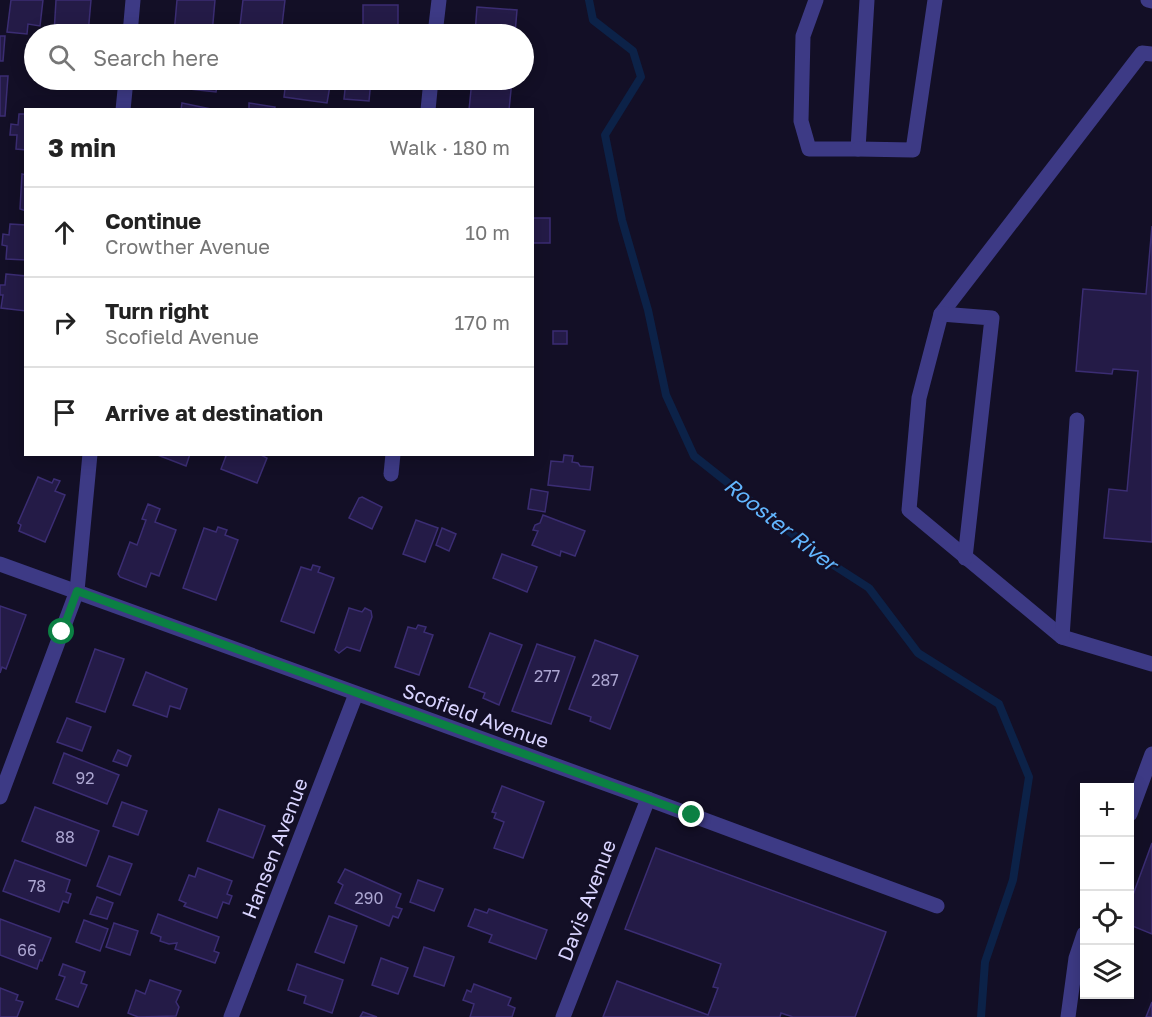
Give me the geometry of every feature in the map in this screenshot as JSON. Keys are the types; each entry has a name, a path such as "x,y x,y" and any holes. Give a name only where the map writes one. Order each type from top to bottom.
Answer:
{"street":[{"path":"131,24 134,0"},
{"path":"436,24 439,0"},
{"path":"816,0 803,36 801,121 808,149 913,150 935,0"},
{"path":"858,149 867,0"},
{"path":"1152,54 1142,53 941,314 919,398 909,510 1062,638 1152,664"},
{"path":"123,108 125,90"},
{"path":"428,108 430,90"},
{"path":"941,314 992,318 965,558"},
{"path":"1062,638 1077,420"},
{"path":"0,797 77,591 90,456"},
{"path":"391,474 393,456"},
{"name":"Scofield Avenue","path":"0,564 938,906"},
{"name":"Hansen Avenue","path":"231,1017 356,694"},
{"path":"1134,803 1152,754"},
{"name":"Davis Avenue","path":"563,1017 648,799"},
{"path":"1068,1017 1076,958 1080,945"}],"building":[{"path":"11,0 43,0 40,24 24,24 24,34 7,32"},
{"path":"56,0 91,0 89,24 55,24"},
{"path":"177,0 215,0 213,24 175,24"},
{"path":"243,0 285,0 282,24 240,24"},
{"path":"363,5 398,5 398,24 363,24"},
{"path":"477,7 517,10 516,24 476,24"},
{"path":"0,36 5,36 3,61 0,61"},
{"path":"0,76 8,76 5,116 0,116"},
{"path":"285,90 329,90 327,103 284,97"},
{"path":"345,90 370,90 369,101 344,99"},
{"path":"471,90 511,90 509,108 469,108"},
{"path":"182,103 206,108 181,108"},
{"path":"249,103 275,107 275,108 249,108"},
{"path":"19,114 24,114 24,150 16,149 17,135 10,135 11,124 18,125"},
{"path":"22,174 24,174 24,210 20,209"},
{"path":"534,218 550,218 550,243 534,243"},
{"path":"10,224 24,225 24,260 6,259 7,246 2,245 3,234 9,235"},
{"path":"1152,226 1152,542 1104,538 1109,489 1127,491 1138,371 1113,369 1112,374 1076,371 1083,289 1146,294"},
{"path":"6,274 24,276 24,311 1,308 3,295 0,295 0,285 5,285"},
{"path":"553,331 567,331 567,344 553,344"},
{"path":"564,455 573,456 572,462 580,466 593,467 590,490 548,485 551,461 563,462"},
{"path":"160,456 189,456 186,466"},
{"path":"226,456 263,456 267,458 257,483 221,469"},
{"path":"38,477 52,483 54,479 60,481 55,491 65,495 45,542 19,531 21,525 18,523"},
{"path":"531,489 548,492 545,512 528,509"},
{"path":"362,497 382,507 372,529 349,518 359,498"},
{"path":"148,504 160,509 155,522 176,530 159,576 151,573 146,587 120,577 118,574 130,542 137,545 146,520 142,519"},
{"path":"543,515 585,531 575,556 561,551 560,556 532,545 538,531 533,530 535,525 540,523"},
{"path":"416,520 438,528 425,562 403,554"},
{"path":"218,527 227,530 225,535 238,540 216,600 183,588 204,528 216,532"},
{"path":"442,528 456,534 449,551 436,545"},
{"path":"502,554 537,567 527,592 493,578"},
{"path":"313,565 320,567 318,572 334,578 314,633 281,621 301,567 311,570"},
{"path":"0,606 26,615 6,669 2,667 0,673"},
{"path":"349,608 362,612 365,608 371,611 372,617 360,651 347,647 339,653 335,650"},
{"path":"418,625 426,627 424,632 433,635 419,675 395,667 408,627 416,629"},
{"path":"490,633 522,645 499,705 483,698 485,693 469,687"},
{"path":"595,640 638,656 610,729 590,721 591,717 569,709"},
{"path":"537,644 575,657 551,724 512,711"},
{"path":"95,649 124,659 105,712 76,702"},
{"path":"146,672 187,689 180,709 170,706 167,717 133,705"},
{"path":"67,718 91,727 82,751 57,742"},
{"path":"118,750 131,756 127,766 113,761"},
{"path":"64,753 119,775 107,804 53,783"},
{"path":"502,786 544,802 523,858 494,848 504,822 494,818 496,813 492,812"},
{"path":"122,802 147,811 138,835 113,826"},
{"path":"35,807 99,831 86,866 22,841"},
{"path":"219,809 265,826 253,858 207,841"},
{"path":"1152,843 1152,934 1134,927 1134,892"},
{"path":"656,848 886,932 855,1017 793,1017 781,1013 780,1017 603,1017 617,981 708,1015 718,988 713,987 721,964 625,929"},
{"path":"109,856 132,864 120,895 97,886"},
{"path":"15,860 70,880 66,892 71,894 68,903 63,901 59,912 3,891"},
{"path":"198,868 232,881 227,894 232,896 229,904 223,902 217,918 184,906 186,903 179,900 189,875 195,877"},
{"path":"345,869 401,894 396,907 402,909 398,918 393,916 389,926 335,903 343,885 338,882"},
{"path":"418,880 443,889 434,911 410,902"},
{"path":"97,897 113,903 107,919 90,914"},
{"path":"475,909 487,913 489,909 547,930 536,959 489,942 492,935 468,926"},
{"path":"158,914 219,937 214,951 219,953 215,963 175,949 177,943 169,944 160,941 161,937 151,933"},
{"path":"329,916 357,926 344,963 315,952"},
{"path":"0,919 51,938 37,969 0,955"},
{"path":"84,920 108,929 100,951 76,942"},
{"path":"114,923 138,931 130,955 106,947"},
{"path":"424,947 454,957 444,986 414,976"},
{"path":"381,958 408,968 398,994 372,985"},
{"path":"63,964 85,972 81,983 87,985 78,1007 56,999 65,977 59,975"},
{"path":"297,964 343,980 332,1013 304,1003 306,996 288,990"},
{"path":"150,980 181,991 176,1002 179,1007 176,1016 138,1017 128,1013 136,990 145,994"},
{"path":"474,984 511,998 508,1005 515,1008 512,1017 470,1017 474,1004 463,1000 467,990 471,992"},
{"path":"0,988 18,995 16,1000 23,1002 17,1017 0,1017"},
{"path":"1152,1002 1152,1017 1146,1017"},
{"path":"363,1012 377,1017 360,1017"}],"waterway":[{"name":"Rooster River","path":"589,0 593,20 633,51 641,77 605,135 622,220 648,310 666,395 694,456 824,559 869,588 918,653 999,704 1029,777 1013,880 985,962 981,1017"}],"route":[{"path":"62,632 77,591 692,815"}]}
